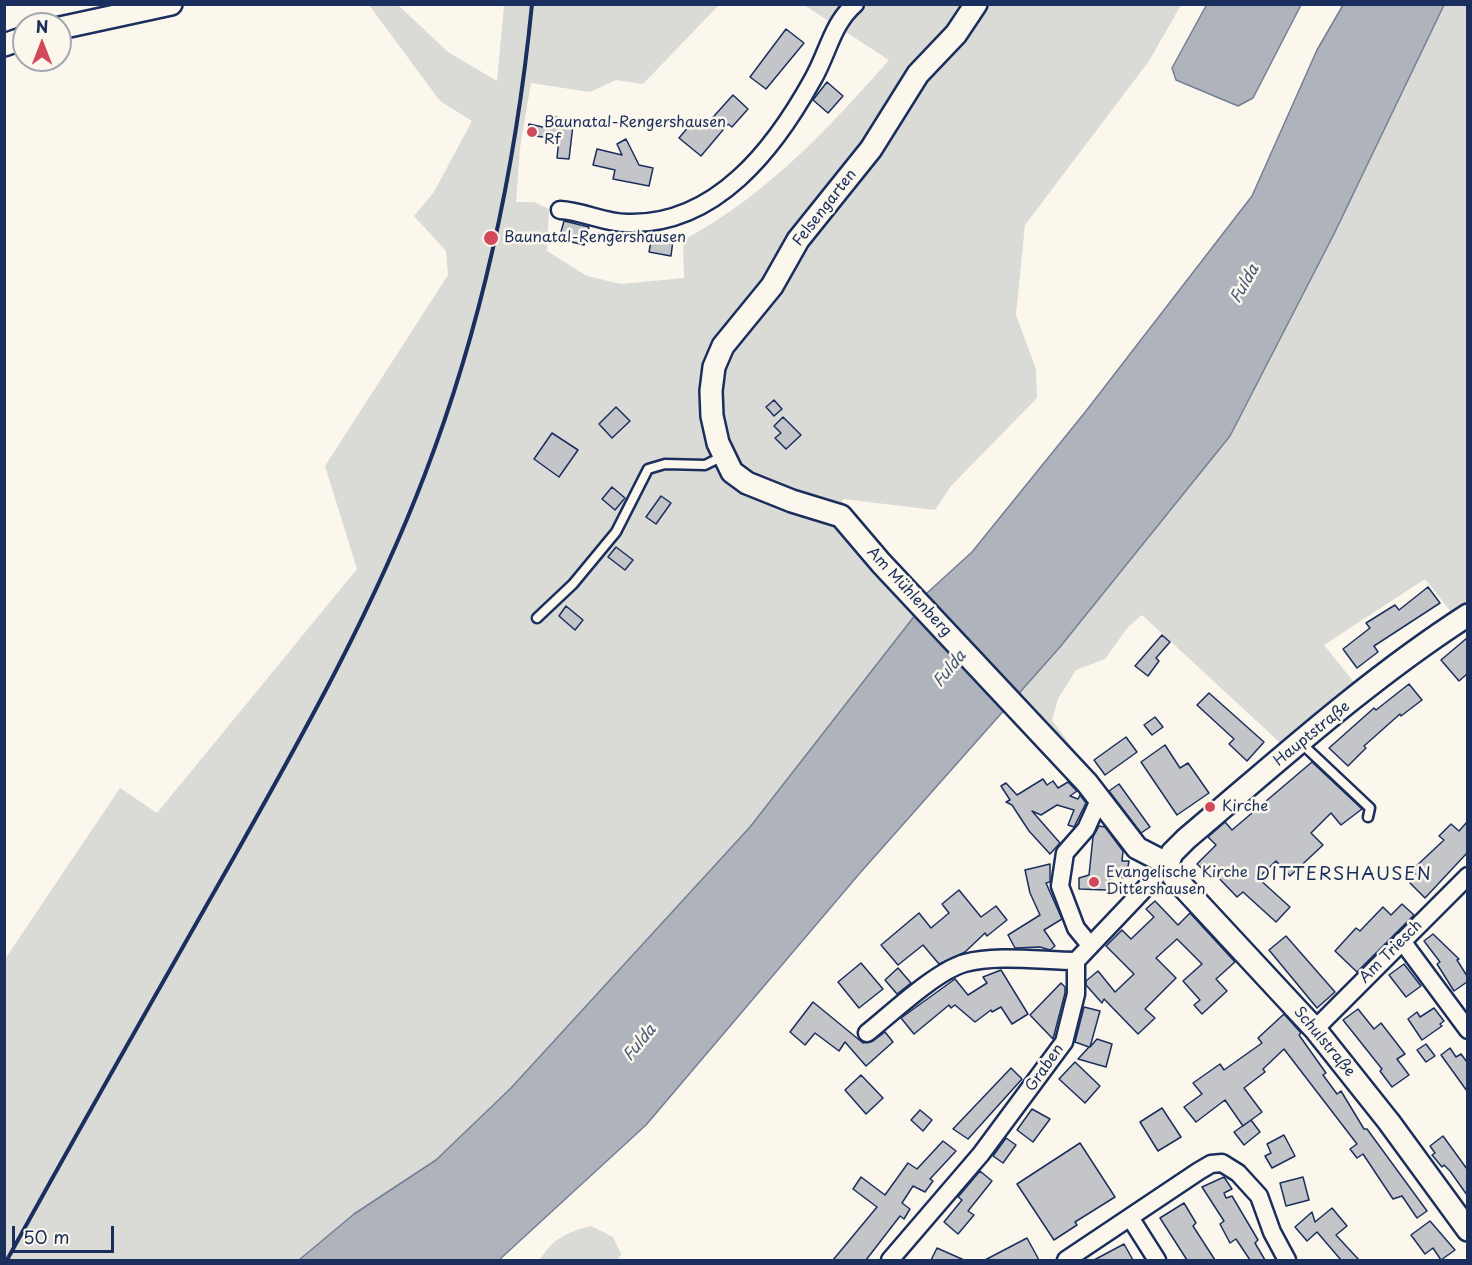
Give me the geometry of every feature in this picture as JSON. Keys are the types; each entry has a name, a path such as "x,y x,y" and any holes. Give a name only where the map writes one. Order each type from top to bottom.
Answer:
{"street":[{"path":"72,25 171,4"},
{"path":"560,210 626,223 649,222 682,213 709,200 739,179 765,154 794,114 822,64 830,39 843,15 855,4"},
{"name":"Felsengarten","path":"715,426 712,383 714,367 723,346 772,286 798,240 871,149 918,74 956,34 976,4"},
{"name":"Am Mühlenberg","path":"715,426 723,456 732,472 747,483 792,501 841,516 881,563 1076,771 1100,798 1137,848 1168,864"},
{"name":"Hauptstraße","path":"1168,864 1172,853 1186,839 1301,743 1444,630 1467,615"},
{"path":"1090,945 1076,928 1060,886 1065,854 1086,829 1100,798"},
{"path":"867,1033 947,971 965,963 1004,960 1076,961 1168,864"},
{"name":"Schulstraße","path":"1168,864 1173,876 1315,1029 1389,1122 1467,1230"},
{"name":"Am Triesch","path":"1315,1029 1467,876"},
{"path":"1402,941 1467,1030"},
{"name":"Graben","path":"890,1260 981,1154 1064,1042 1076,994 1076,961"},
{"path":"1066,1260 1131,1219 1199,1171 1211,1164 1222,1163 1238,1173 1259,1196 1272,1232 1287,1260"},
{"path":"1131,1219 1157,1260"}],"lane":[{"path":"537,618 573,584 616,532 648,469 665,464 705,465 723,456"},
{"path":"1301,743 1370,808 1368,817"}],"shaded area":[{"path":"369,5 398,5 448,52 497,81 504,5 719,5 643,84 616,80 590,92 531,83 520,148 516,202 534,202 549,209 547,251 587,276 621,284 684,278 683,240 713,223 741,203 794,160 889,60 804,5 1181,5 1149,61 1025,225 1016,315 1036,369 1037,398 951,486 935,510 843,499 841,516 916,614 750,827 511,1088 436,1160 354,1214 299,1260 5,1260 5,959 120,788 157,813 357,569 325,466 448,275 446,251 414,216 434,192 472,121 440,101"},
{"path":"1444,5 1467,5 1467,611 1455,617 1425,579 1324,645 1361,691 1289,751 1142,615 1128,627 1105,659 1076,670 1058,699 1052,720 1077,754 1068,768 1011,702 1060,647 1230,436 1334,234"},
{"path":"591,1226 613,1237 621,1254 618,1260 540,1260 561,1237"}],"water":[{"path":"1207,4 1301,5 1253,98 1238,106 1176,80 1172,68"},
{"name":"Fulda","path":"1343,5 1444,5 1334,234 1230,436 1060,647 860,873 646,1125 499,1260 299,1260 354,1214 436,1160 511,1088 750,827 916,614 927,593 972,552 1086,411 1252,196 1317,50"}],"building":[{"path":"786,29 804,43 766,89 750,77"},
{"path":"827,82 843,96 828,113 813,100"},
{"path":"733,95 748,109 732,127 728,124 701,156 679,138 696,118 706,125"},
{"path":"548,116 561,118 560,124 573,125 569,159 557,158 559,139 527,135 529,124 547,128"},
{"path":"626,139 639,165 653,168 649,186 613,179 615,170 593,165 597,149 622,155 617,144"},
{"path":"564,221 589,227 584,245 559,239"},
{"path":"652,236 673,240 671,256 649,252"},
{"path":"774,400 782,409 774,416 766,407"},
{"path":"616,407 630,421 612,438 599,424"},
{"path":"783,417 801,435 786,449 775,438 781,433 774,426"},
{"path":"552,433 578,450 559,477 534,459"},
{"path":"612,487 625,498 615,510 602,499"},
{"path":"661,496 671,503 656,524 646,517"},
{"path":"616,547 633,560 625,570 608,557"},
{"path":"1428,587 1440,603 1374,646 1378,652 1357,668 1343,649 1370,628 1366,623 1395,605 1399,610"},
{"path":"566,606 583,620 575,630 559,616"},
{"path":"1162,635 1170,642 1156,658 1159,661 1148,676 1135,666"},
{"path":"1467,638 1467,674 1459,681 1441,660"},
{"path":"1409,684 1422,700 1401,716 1400,714 1364,746 1366,748 1348,766 1329,748 1374,708 1376,710"},
{"path":"1209,693 1264,742 1247,761 1229,744 1234,739 1197,705"},
{"path":"1155,717 1163,727 1152,735 1144,725"},
{"path":"1126,737 1137,752 1105,775 1094,760"},
{"path":"1165,745 1180,768 1188,763 1209,793 1177,815 1141,762"},
{"path":"1312,762 1362,809 1341,825 1331,813 1311,833 1323,845 1290,876 1276,861 1258,878 1290,907 1276,922 1243,892 1237,897 1214,873 1211,877 1197,864 1216,845 1208,837 1225,822 1232,830"},
{"path":"1043,779 1047,785 1053,781 1058,788 1068,782 1077,791 1070,796 1078,799 1080,795 1086,803 1074,827 1068,825 1074,810 1057,805 1041,815 1032,811 1060,843 1050,854 1029,831 1012,805 1006,802 1010,800 1001,786 1006,783 1017,795"},
{"path":"1119,784 1150,827 1141,833 1109,791"},
{"path":"1467,822 1467,853 1425,898 1410,883 1418,876 1412,870 1444,840 1439,836 1451,824 1459,831"},
{"path":"1099,826 1105,827 1123,851 1122,861 1129,861 1126,878 1110,876 1110,885 1106,890 1079,889 1079,878 1089,875 1093,837"},
{"path":"1050,864 1050,882 1046,883 1062,919 1044,930 1055,946 1050,950 1040,947 1015,948 1008,935 1040,915 1030,893 1025,870"},
{"path":"959,890 981,917 996,906 1007,920 987,936 985,933 965,952 939,964 923,945 898,965 881,945 919,913 931,928 949,913 942,904"},
{"path":"1155,901 1178,925 1190,913 1235,962 1216,979 1227,991 1202,1014 1194,1005 1200,1000 1183,981 1202,964 1177,939 1156,958 1176,978 1145,1009 1155,1018 1138,1034 1104,999 1102,1003 1086,985 1086,981 1098,971 1115,992 1134,974 1106,946 1122,930 1131,939 1154,917 1146,909"},
{"path":"1402,904 1414,915 1357,972 1335,951 1356,928 1360,931 1383,907 1391,915"},
{"path":"1433,934 1459,959 1457,960 1467,976 1467,982 1454,991 1437,964 1440,962 1424,941"},
{"path":"1286,936 1335,992 1317,1008 1269,950"},
{"path":"861,963 883,989 859,1008 838,982"},
{"path":"1404,964 1421,986 1406,997 1389,975"},
{"path":"898,968 911,983 897,994 885,980"},
{"path":"1001,970 1028,1014 1012,1024 1001,1007 992,1012 991,1010 975,1022 955,1005 951,1008 949,1005 914,1034 901,1018 955,979 968,995 987,983 983,977"},
{"path":"1061,983 1065,987 1065,993 1053,1039 1030,1015"},
{"path":"813,1002 863,1043 873,1041 885,1032 893,1042 866,1066 845,1042 839,1051 815,1033 805,1045 790,1032"},
{"path":"1084,1007 1100,1011 1090,1047 1097,1039 1112,1044 1106,1067 1078,1059 1089,1047 1075,1042"},
{"path":"1434,1008 1444,1021 1440,1024 1442,1026 1422,1040 1408,1019 1417,1012 1420,1017"},
{"path":"1358,1009 1374,1029 1381,1023 1405,1054 1397,1059 1409,1075 1392,1087 1380,1071 1382,1069 1343,1020"},
{"path":"1284,1014 1301,1033 1299,1035 1326,1073 1323,1075 1337,1094 1341,1091 1364,1129 1367,1129 1427,1211 1417,1218 1402,1196 1393,1199 1363,1154 1357,1158 1350,1149 1357,1144 1284,1049 1263,1069 1265,1072 1244,1088 1262,1112 1243,1126 1225,1100 1196,1122 1184,1107 1202,1094 1193,1083 1220,1064 1224,1070 1262,1043 1258,1038"},
{"path":"1426,1044 1435,1056 1426,1062 1417,1050"},
{"path":"1450,1048 1456,1057 1461,1054 1467,1062 1467,1091 1441,1055"},
{"path":"1075,1062 1100,1086 1085,1103 1059,1079"},
{"path":"1011,1068 1022,1079 968,1139 953,1129"},
{"path":"861,1075 883,1098 866,1114 845,1090"},
{"path":"1162,1108 1181,1137 1158,1151 1140,1122"},
{"path":"1032,1109 1050,1119 1033,1142 1017,1130"},
{"path":"920,1110 932,1120 923,1131 911,1120"},
{"path":"1251,1120 1260,1132 1244,1145 1234,1132"},
{"path":"1284,1135 1295,1156 1272,1168 1265,1156 1271,1153 1267,1144"},
{"path":"1443,1136 1467,1169 1467,1195 1450,1171 1444,1165 1442,1167 1432,1155 1435,1153 1430,1146"},
{"path":"1006,1138 1016,1145 1003,1163 993,1156"},
{"path":"943,1141 956,1151 930,1179 933,1181 925,1192 913,1186 902,1203 910,1209 904,1219 900,1216 866,1260 833,1260 877,1207 853,1189 861,1177 885,1195 908,1163 917,1169"},
{"path":"1080,1143 1115,1197 1075,1222 1077,1225 1054,1240 1017,1184"},
{"path":"980,1171 992,1181 968,1211 974,1215 958,1234 944,1222 962,1200 958,1197"},
{"path":"1224,1177 1232,1189 1224,1193 1226,1198 1232,1196 1258,1240 1255,1243 1265,1260 1250,1260 1236,1239 1230,1243 1220,1224 1224,1221 1202,1187"},
{"path":"1303,1177 1309,1200 1286,1206 1280,1183"},
{"path":"1184,1203 1196,1223 1193,1226 1215,1260 1187,1260 1160,1218"},
{"path":"1332,1208 1347,1226 1336,1235 1359,1260 1341,1260 1317,1232 1307,1241 1295,1227 1312,1212 1315,1222"},
{"path":"1430,1221 1455,1250 1441,1260 1433,1248 1425,1254 1411,1235"},
{"path":"1027,1238 1039,1260 985,1260"},
{"path":"1124,1244 1133,1260 1094,1260"},
{"path":"937,1248 964,1260 931,1260"}],"railway":[{"path":"7,1260 312,717 361,621 405,524 446,417 480,301 494,243 517,124 532,4"}],"place":[{"name":"Baunatal-Rengershausen Rf","path":"532,132"},
{"name":"Baunatal-Rengershausen","path":"491,238"},
{"name":"Kirche","path":"1210,807"},
{"name":"Evangelische Kirche Dittershausen","path":"1094,882"}],"district":[{"name":"DITTERSHAUSEN","path":"1344,875"}]}
